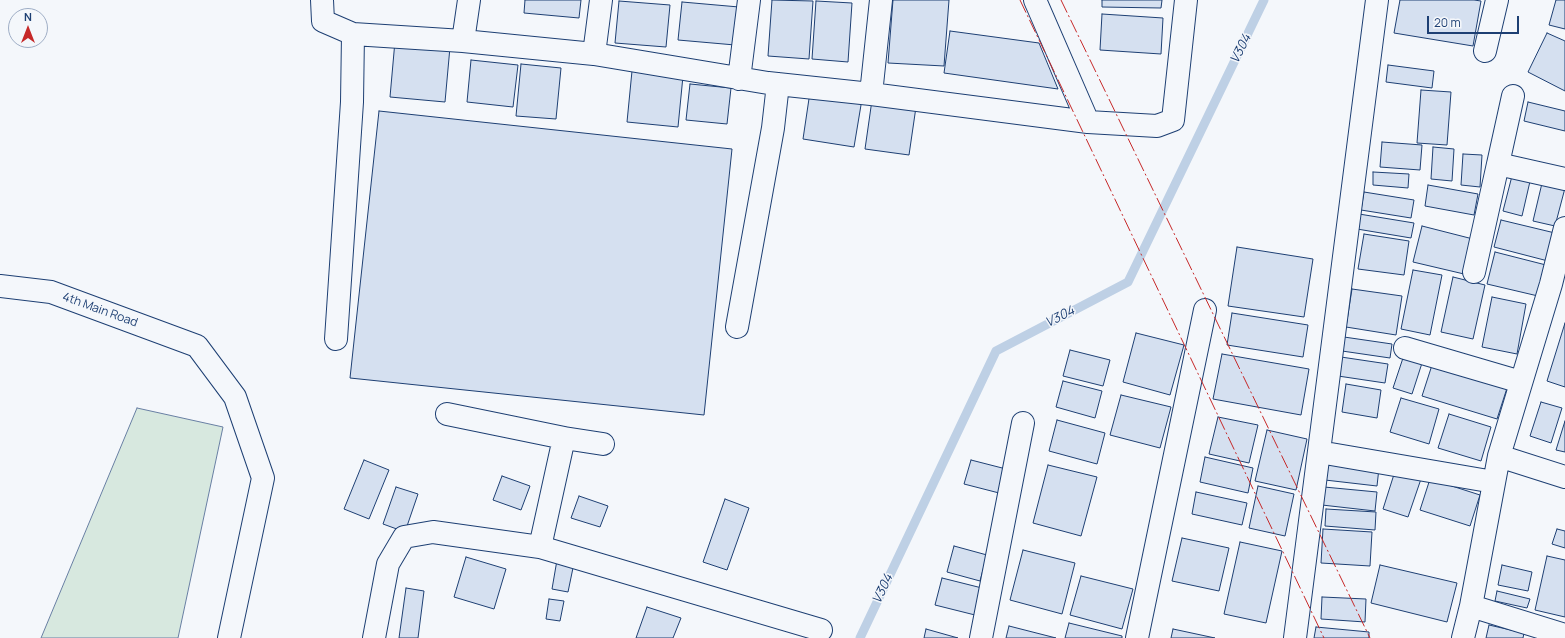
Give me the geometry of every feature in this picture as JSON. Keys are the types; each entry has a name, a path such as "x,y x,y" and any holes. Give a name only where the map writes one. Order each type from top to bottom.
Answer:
{"street":[{"path":"322,0 323,21 353,34 463,41 594,54 739,79 778,84 871,94 1088,122 1157,126 1173,120 1186,0"},
{"path":"463,41 469,0"},
{"path":"594,54 601,0"},
{"path":"739,79 749,0"},
{"path":"871,94 881,0"},
{"path":"1035,0 1088,122"},
{"path":"1295,638 1377,0"},
{"path":"1485,51 1497,0"},
{"path":"336,339 352,102 353,34"},
{"path":"737,327 773,128 778,84"},
{"path":"1474,272 1513,96"},
{"path":"1498,164 1565,179"},
{"path":"1463,638 1471,606 1499,456 1551,284 1565,228"},
{"name":"4th Main Road","path":"0,286 52,292 197,346 235,397 263,478 229,638"},
{"path":"1137,638 1205,310"},
{"path":"1405,348 1521,382"},
{"path":"447,414 564,438 603,444"},
{"path":"981,638 1023,423"},
{"path":"540,547 564,438"},
{"path":"1319,452 1494,482"},
{"path":"1499,456 1565,477"},
{"path":"374,638 388,564 404,537 433,532 540,547 820,630"},
{"path":"1471,606 1565,635"}],"shaded area":[{"path":"137,408 223,427 178,638 41,638"}],"building":[{"path":"525,0 581,0 579,18 524,13"},
{"path":"772,0 813,1 809,59 768,56"},
{"path":"893,0 949,0 944,66 888,63"},
{"path":"1102,0 1162,0 1161,8 1102,7"},
{"path":"1400,0 1481,1 1473,46 1394,33"},
{"path":"1556,0 1565,0 1565,29 1549,25"},
{"path":"619,1 670,5 666,47 615,43"},
{"path":"816,1 852,3 848,62 812,59"},
{"path":"682,2 739,7 735,45 678,40"},
{"path":"1102,14 1163,18 1161,54 1100,50"},
{"path":"950,31 1039,43 1058,89 944,73"},
{"path":"1547,33 1565,41 1565,91 1528,72"},
{"path":"395,41 450,47 445,102 390,97"},
{"path":"471,60 518,65 513,107 467,102"},
{"path":"521,64 561,68 556,119 516,116"},
{"path":"1388,65 1434,71 1432,88 1386,82"},
{"path":"632,71 683,76 678,127 627,122"},
{"path":"690,84 731,88 727,124 686,120"},
{"path":"1421,90 1451,92 1447,145 1417,143"},
{"path":"810,92 862,99 854,147 803,139"},
{"path":"872,100 916,107 909,155 865,149"},
{"path":"1528,102 1565,111 1565,131 1524,121"},
{"path":"379,111 732,149 704,415 350,378"},
{"path":"1382,142 1422,145 1420,170 1380,167"},
{"path":"1433,147 1454,149 1452,181 1431,179"},
{"path":"1463,154 1482,155 1480,187 1461,185"},
{"path":"1373,172 1409,174 1408,188 1373,185"},
{"path":"1513,172 1531,177 1522,216 1503,211"},
{"path":"1543,179 1565,188 1555,226 1533,221"},
{"path":"1428,185 1478,194 1474,215 1425,206"},
{"path":"1364,192 1414,200 1411,218 1361,210"},
{"path":"1359,214 1414,223 1411,238 1357,229"},
{"path":"1501,220 1555,233 1548,261 1494,247"},
{"path":"1422,226 1473,239 1464,274 1413,262"},
{"path":"1364,234 1409,241 1404,275 1358,269"},
{"path":"1237,247 1313,259 1304,317 1228,306"},
{"path":"1495,252 1546,265 1538,296 1487,284"},
{"path":"1413,270 1442,275 1430,335 1401,329"},
{"path":"1453,277 1485,285 1473,339 1441,332"},
{"path":"1352,289 1402,296 1396,335 1346,327"},
{"path":"1492,297 1526,304 1517,354 1482,347"},
{"path":"1232,313 1308,325 1303,357 1227,345"},
{"path":"1565,323 1565,387 1547,381"},
{"path":"1136,333 1184,345 1170,395 1123,382"},
{"path":"1344,337 1392,344 1390,358 1342,351"},
{"path":"1070,350 1110,360 1103,386 1063,376"},
{"path":"1222,354 1309,369 1301,415 1213,399"},
{"path":"1404,355 1423,360 1412,394 1393,388"},
{"path":"1341,357 1388,364 1385,383 1338,376"},
{"path":"1433,362 1508,385 1497,419 1422,396"},
{"path":"1063,381 1102,391 1095,418 1056,407"},
{"path":"1346,384 1381,390 1377,418 1342,412"},
{"path":"1121,395 1171,407 1160,448 1110,435"},
{"path":"1401,398 1439,409 1429,444 1390,432"},
{"path":"1541,402 1562,408 1551,443 1530,436"},
{"path":"1449,414 1491,427 1481,461 1438,448"},
{"path":"1218,417 1258,425 1249,463 1209,454"},
{"path":"1057,420 1105,433 1097,464 1049,451"},
{"path":"1565,421 1565,452 1556,450"},
{"path":"1267,430 1307,439 1296,490 1255,481"},
{"path":"1205,457 1253,468 1248,493 1200,482"},
{"path":"364,460 389,470 369,519 344,509"},
{"path":"971,460 1010,470 1003,494 964,484"},
{"path":"1327,463 1379,468 1377,486 1325,480"},
{"path":"1048,465 1097,477 1081,536 1033,523"},
{"path":"1396,468 1422,476 1408,517 1383,509"},
{"path":"502,476 530,486 521,510 493,500"},
{"path":"1430,479 1480,495 1470,526 1420,510"},
{"path":"1258,486 1294,494 1285,536 1249,528"},
{"path":"396,487 418,494 405,532 383,524"},
{"path":"1324,487 1377,492 1375,511 1322,505"},
{"path":"1196,492 1247,503 1242,525 1192,514"},
{"path":"579,496 608,506 600,527 571,518"},
{"path":"725,499 749,508 727,570 703,562"},
{"path":"1326,509 1376,512 1375,530 1325,526"},
{"path":"1323,529 1372,532 1370,566 1321,563"},
{"path":"1557,529 1565,531 1565,548 1552,544"},
{"path":"1182,538 1229,548 1219,591 1172,581"},
{"path":"1240,542 1282,551 1266,623 1224,614"},
{"path":"954,546 987,555 980,581 947,572"},
{"path":"1023,550 1075,563 1062,614 1010,600"},
{"path":"1547,556 1565,560 1565,617 1535,610"},
{"path":"466,557 506,569 494,609 454,597"},
{"path":"557,560 574,563 568,592 552,589"},
{"path":"1380,565 1457,583 1447,622 1371,603"},
{"path":"1502,565 1532,572 1528,591 1498,585"},
{"path":"1081,576 1133,589 1122,629 1070,615"},
{"path":"942,578 982,588 975,615 935,605"},
{"path":"406,588 424,591 418,638 399,638"},
{"path":"1497,591 1530,599 1527,608 1495,601"},
{"path":"1322,597 1366,599 1365,622 1321,619"},
{"path":"549,599 564,601 560,621 546,619"},
{"path":"647,607 681,618 673,638 636,638"},
{"path":"1069,623 1122,636 1122,638 1065,638"},
{"path":"1489,625 1524,633 1523,638 1486,638"},
{"path":"1009,626 1056,638 1006,638"},
{"path":"1316,627 1369,632 1369,638 1314,638"},
{"path":"926,629 958,638 924,638"},
{"path":"1173,629 1215,638 1171,638"}],"waterway":[{"name":"V304","path":"860,638 996,351 1128,282 1264,0"}],"power":[{"path":"1020,0 1324,638"},
{"path":"1061,0 1370,638"}]}
